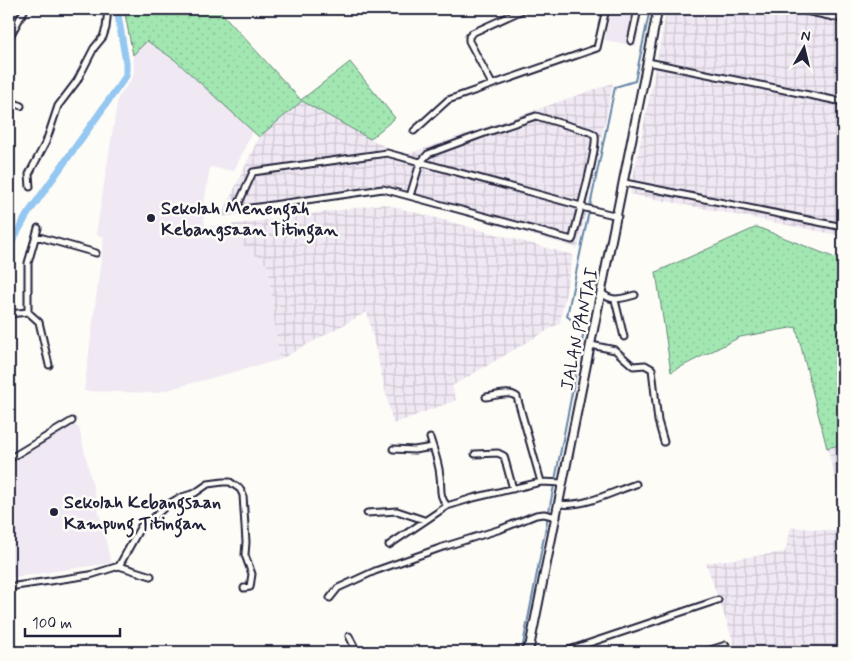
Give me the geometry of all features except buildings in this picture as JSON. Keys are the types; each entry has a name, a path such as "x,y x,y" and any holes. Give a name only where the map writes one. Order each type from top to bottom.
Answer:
{"street":[{"path":"9,38 25,9"},
{"path":"30,187 29,174 46,142 58,106 77,81 94,48 102,37 106,28 108,9"},
{"path":"492,84 469,37 472,33 525,9"},
{"path":"414,131 448,100 597,48 606,9"},
{"path":"631,41 638,9"},
{"name":"JALAN PANTAI","path":"528,651 559,504 561,482 625,183 658,9"},
{"path":"796,9 843,19"},
{"path":"648,62 843,102"},
{"path":"9,100 21,106"},
{"path":"410,196 420,163 428,154 528,118 536,116 595,134 595,145 583,207 572,240 384,189 244,209 238,205 253,172 387,153 420,163 583,207 618,216"},
{"path":"625,183 843,226"},
{"path":"38,228 28,263 28,312 39,322 49,365"},
{"path":"36,236 96,254"},
{"path":"602,293 605,297 615,300 635,295"},
{"path":"615,300 624,337"},
{"path":"9,314 28,312"},
{"path":"590,345 615,350 633,366 645,365 652,369 658,420 664,442"},
{"path":"486,397 514,394 518,397 542,482"},
{"path":"9,459 72,421"},
{"path":"430,438 441,477 440,490 442,500 447,506"},
{"path":"393,449 414,450 433,447"},
{"path":"476,454 498,453 504,456 513,489"},
{"path":"119,566 141,526 167,505 179,498 195,493 208,484 230,482 240,489 244,503 246,555 252,574 250,587 244,588"},
{"path":"390,545 447,506 542,482 561,482"},
{"path":"559,504 573,505 586,502 636,484"},
{"path":"368,513 398,511 424,520"},
{"path":"330,598 338,588 376,571 440,548 502,529 536,515 555,516"},
{"path":"9,587 90,575 119,566 151,576"},
{"path":"563,652 718,600"},
{"path":"349,636 357,652"},
{"path":"704,652 726,645"}],"shaded area":[{"path":"611,9 643,9 636,46 605,40"},
{"path":"667,9 843,9 843,236 630,194"},
{"name":"Sekolah Menengah Kebangsaan Titingan","path":"146,41 175,60 253,130 234,171 210,167 203,210 205,227 222,226 268,266 279,360 155,393 84,391 104,237 96,234 118,98 133,77 133,55"},
{"path":"613,83 578,248 381,192 221,217 259,137 301,101 402,156"},
{"path":"384,204 573,255 560,323 452,386 456,400 393,424 367,312 279,360 268,266 222,226"},
{"name":"Sekolah Kebangsaan Kampung Titingan","path":"73,424 79,428 111,563 9,578 9,462"},
{"path":"843,444 843,527 835,499 840,496 827,448"},
{"path":"791,527 843,532 843,652 737,652 706,563 785,552"}],"green space":[{"path":"124,9 218,9 301,100 350,62 395,118 370,139 302,101 259,137 175,60 147,41 133,55"},
{"path":"757,227 843,261 843,444 827,448 796,327 740,337 671,372 656,272"}],"waterway":[{"path":"9,247 27,215 126,76 126,63 117,9"},
{"path":"522,650 584,331 567,316 615,87 635,81 650,9"}],"place":[{"name":"Sekolah Menengah Kebangsaan Titingan","path":"151,218"},
{"name":"Sekolah Kebangsaan Kampung Titingan","path":"54,512"}]}
